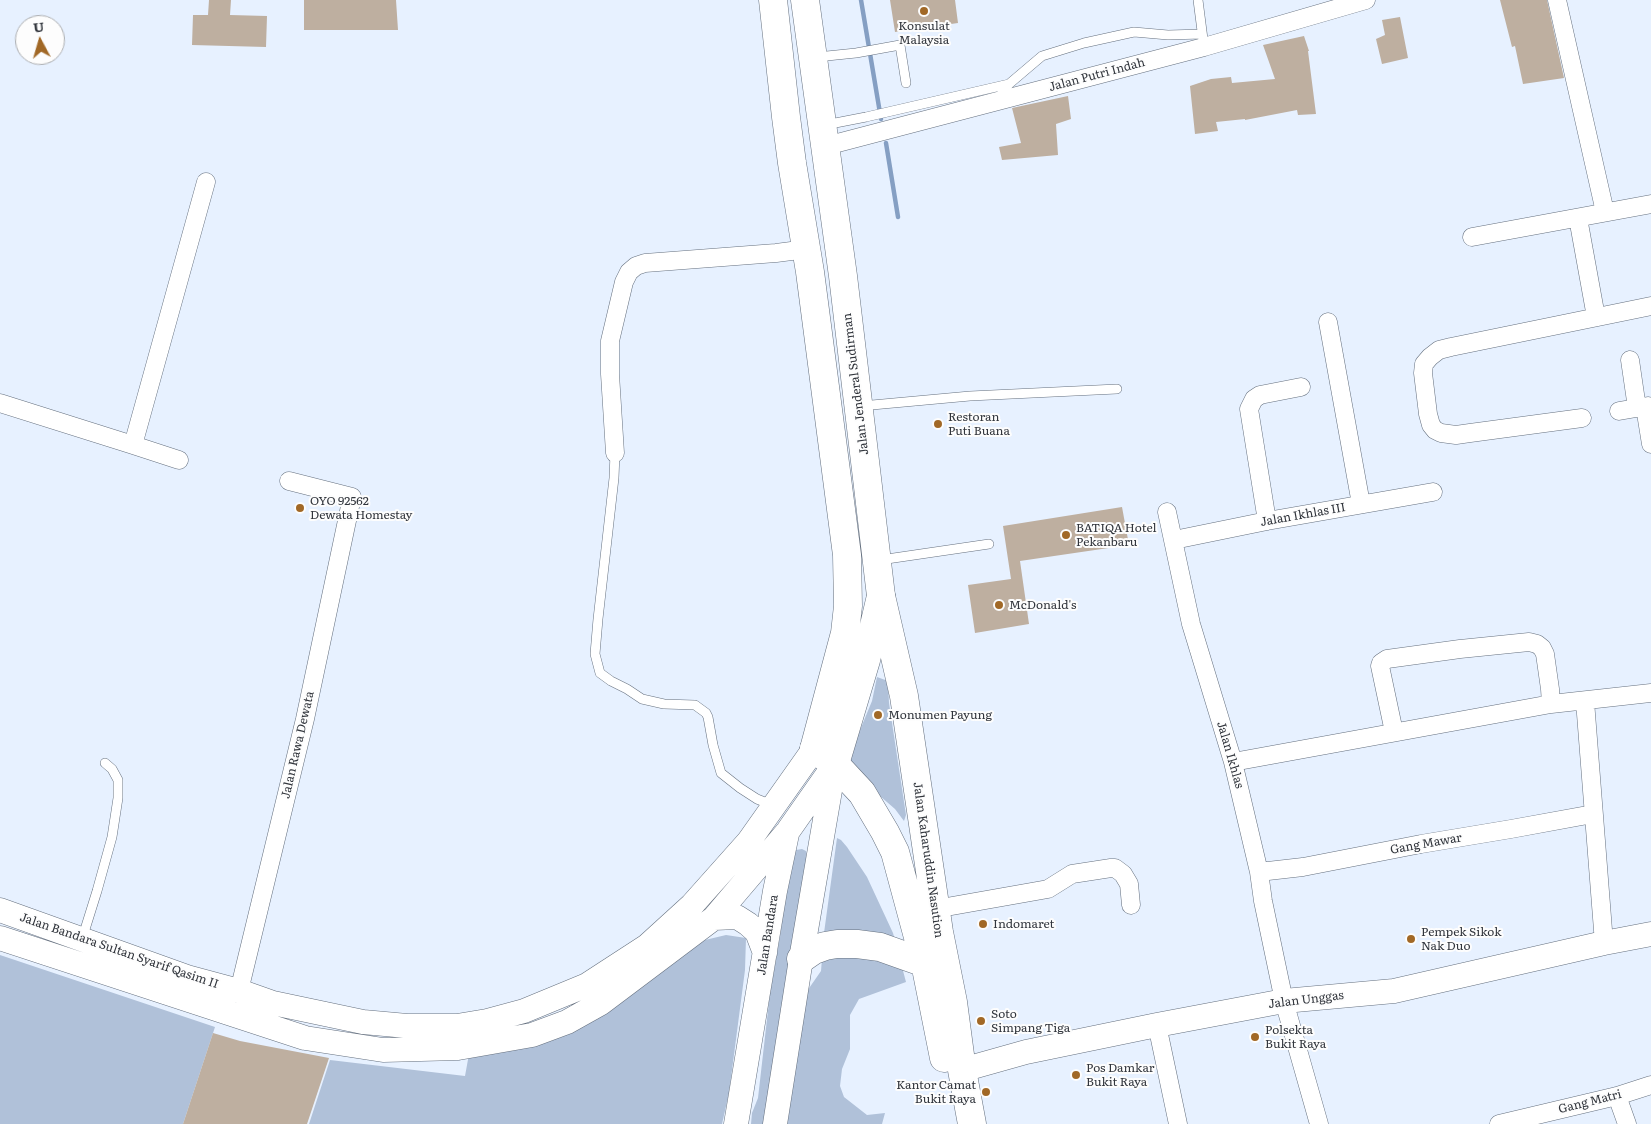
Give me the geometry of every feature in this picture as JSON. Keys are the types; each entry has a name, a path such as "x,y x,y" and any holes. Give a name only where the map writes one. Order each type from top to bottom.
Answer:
{"main road":[{"path":"773,0 792,163 807,249 847,555 848,606 845,633 824,756"},
{"name":"Jalan Jenderal Sudirman","path":"805,0 882,596 866,660 824,756"},
{"path":"786,117 823,128"},
{"name":"Jalan Kaharuddin Nasution","path":"882,596 904,696 935,909 953,1002 962,1070 972,1124"},
{"name":"Jalan Kaharuddin Nasution","path":"824,756 862,794 895,852 925,963 947,1076 954,1124"},
{"path":"800,959 814,950 825,946 857,944 880,947 925,963"}],"street":[{"name":"Jalan Putri Indah","path":"823,128 996,101 1203,41 1366,0"},
{"path":"1557,0 1605,212"},
{"path":"133,445 206,182"},
{"path":"1472,237 1651,204"},
{"path":"1578,218 1596,317"},
{"path":"616,453 610,374 610,341 624,282 629,272 645,262 807,249"},
{"path":"1582,418 1456,435 1441,433 1431,425 1428,414 1423,373 1424,364 1439,350 1651,306"},
{"path":"1328,322 1361,504"},
{"path":"1630,360 1644,407 1651,444"},
{"path":"1267,521 1249,409 1254,399 1260,395 1301,387"},
{"path":"0,403 179,460"},
{"path":"1619,411 1644,407"},
{"name":"Jalan Rawa Dewata","path":"239,992 305,719 352,497 289,481"},
{"name":"Jalan Ikhlas III","path":"1174,540 1267,521 1433,492"},
{"name":"Jalan Ikhlas","path":"1167,512 1191,624 1233,762 1259,872 1263,901 1284,1001 1319,1124"},
{"path":"1394,732 1380,666 1387,659 1529,642 1537,644 1545,654 1551,704"},
{"path":"1233,762 1551,704 1651,693"},
{"path":"1584,701 1604,943"},
{"path":"775,1124 800,959 830,786 824,756"},
{"name":"Jalan Bandara Sultan Syarif Qasim II","path":"0,910 187,977 273,1003 363,1022 407,1026 457,1026 487,1021 524,1010 587,984 647,946 692,905 721,875 775,806 824,756"},
{"name":"Jalan Bandara Sultan Syarif Qasim II","path":"0,938 305,1038 383,1050 458,1048 532,1035 567,1022 601,1004 714,918 788,831 824,756"},
{"name":"Gang Mawar","path":"1259,872 1303,868 1421,844 1593,814"},
{"name":"Jalan Bandara","path":"736,1124 775,891 788,831"},
{"path":"935,909 1048,889 1072,874 1110,868 1115,868 1123,874 1129,884 1131,905"},
{"path":"714,918 736,917 748,924 757,932 765,953"},
{"name":"Jalan Unggas","path":"962,1070 1026,1052 1156,1025 1284,1001 1394,991 1651,934"},
{"path":"101,972 107,948"},
{"path":"1156,1025 1178,1124"},
{"name":"Gang Matri","path":"1499,1124 1617,1096 1651,1085"},
{"path":"1617,1096 1627,1124"}],"lane":[{"path":"996,101 1009,84 1042,56 1084,43 1134,32 1203,41 1198,0"},
{"path":"813,57 856,53 900,45 906,83"},
{"path":"823,128 1009,84"},
{"path":"858,406 970,396 1117,389"},
{"path":"616,453 598,618 596,654 600,673 642,699 664,704 695,705 708,717 713,745 722,773 756,800 775,806"},
{"path":"877,561 989,544"},
{"path":"82,939 112,837 118,798 118,780 112,769 105,763"}],"shaded area":[{"path":"877,677 888,681 889,703 906,815 904,821 895,809 844,769 872,701"},
{"path":"837,838 847,847 867,877 893,933 906,982 859,999 850,1015 850,1049 842,1069 840,1086 844,1097 867,1115 885,1113 882,1124 785,1124 805,994 821,971 824,933"},
{"path":"802,849 806,851 807,857 767,1124 751,1124 752,1113 758,1098 770,993 780,937 790,859 792,853"},
{"path":"726,935 746,938 745,970 729,1093 722,1124 309,1124 330,1060 465,1076 469,1054 588,1019 705,940"},
{"path":"0,955 215,1027 183,1124 0,1124"}],"building":[{"path":"209,0 231,0 230,15 267,16 266,47 192,45 193,15 208,15"},
{"path":"304,0 396,0 398,30 304,30"},
{"name":"Konsulat Malaysia","path":"890,0 955,0 958,23 895,32"},
{"path":"1500,0 1547,0 1564,78 1523,84 1515,46 1512,47"},
{"path":"1400,17 1408,58 1382,64 1376,39 1385,35 1382,20"},
{"path":"1304,36 1309,51 1316,114 1298,115 1297,110 1245,120 1216,122 1218,131 1195,134 1190,86 1211,79 1231,77 1232,83 1275,79 1263,45"},
{"path":"1068,96 1071,119 1056,124 1058,155 1002,160 999,147 1021,143 1012,108"},
{"name":"BATIQA Hotel Pekanbaru","path":"1122,507 1129,545 1020,561 1029,624 975,633 968,585 1011,579 1003,526"},
{"path":"213,1033 240,1041 329,1058 307,1124 183,1124"}],"waterway":[{"path":"861,0 881,119"},
{"path":"886,143 898,217"}],"place":[{"name":"Konsulat Malaysia","path":"924,11"},
{"name":"Restoran Puti Buana","path":"938,424"},
{"name":"OYO 92562 Dewata Homestay","path":"300,508"},
{"name":"BATIQA Hotel Pekanbaru","path":"1066,535"},
{"name":"McDonald's","path":"999,605"},
{"name":"Monumen Payung","path":"878,715"},
{"name":"Indomaret","path":"983,924"},
{"name":"Pempek Sikok Nak Duo","path":"1411,939"},
{"name":"Soto Simpang Tiga","path":"981,1021"},
{"name":"Polsekta Bukit Raya","path":"1255,1037"},
{"name":"Pos Damkar Bukit Raya","path":"1076,1075"},
{"name":"Kantor Camat Bukit Raya","path":"986,1092"}]}
